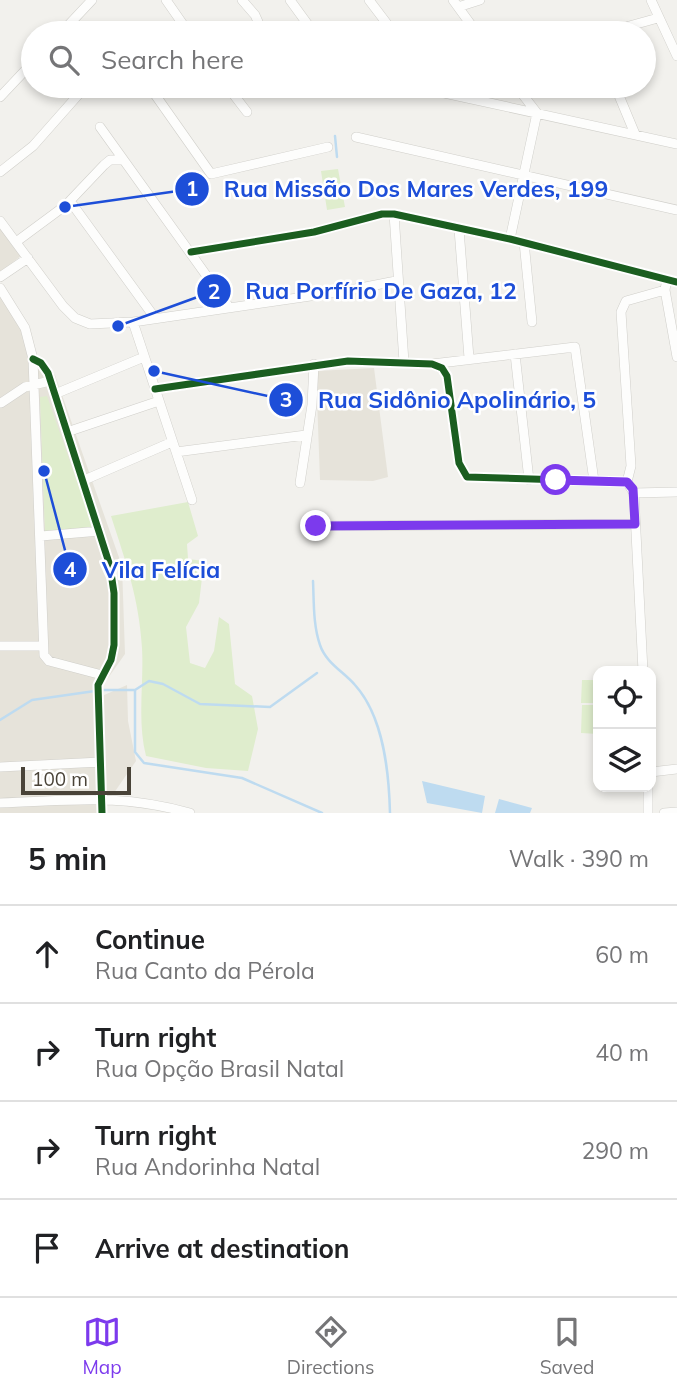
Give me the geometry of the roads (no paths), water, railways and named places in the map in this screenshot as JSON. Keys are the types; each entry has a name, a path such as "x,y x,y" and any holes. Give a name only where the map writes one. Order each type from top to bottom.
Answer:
{"street":[{"path":"72,21 92,0"},
{"path":"166,0 181,21"},
{"path":"242,0 258,21"},
{"path":"290,0 305,21"},
{"path":"369,0 385,21"},
{"path":"469,21 456,3 480,0"},
{"path":"651,0 676,53"},
{"path":"648,21 659,18"},
{"path":"0,97 21,75"},
{"path":"0,172 33,146 75,98"},
{"path":"157,98 211,174 328,147"},
{"path":"236,98 247,113"},
{"path":"473,98 677,144"},
{"path":"510,239 537,113 525,98"},
{"path":"620,98 635,134"},
{"path":"100,127 120,160 191,252 229,307"},
{"path":"356,137 677,210"},
{"path":"16,242 70,201 110,160 120,160"},
{"path":"70,201 155,318"},
{"path":"191,252 314,232 372,216 394,214 524,242 673,281"},
{"path":"394,214 396,281 404,362"},
{"path":"0,220 75,317 90,324 133,322 396,281"},
{"path":"459,229 469,358"},
{"path":"524,242 532,322"},
{"path":"0,277 28,258"},
{"path":"643,666 634,493 627,482 631,466 622,352 622,305 634,298 664,290 673,281"},
{"path":"0,288 25,328 33,359 41,536 42,646 49,662 102,675"},
{"path":"664,290 677,357"},
{"path":"209,310 216,302 217,292"},
{"path":"133,322 192,500"},
{"path":"155,389 314,364 348,361 432,364 573,346 578,353 594,481"},
{"path":"514,354 528,480"},
{"path":"55,394 144,357"},
{"path":"33,359 45,368 55,394 100,531 114,593 114,645 111,660 98,685 102,813"},
{"path":"300,484 312,405 314,364"},
{"path":"432,364 442,368 447,376 462,472 477,480 627,482"},
{"path":"0,403 25,387 50,381"},
{"path":"67,432 159,401"},
{"path":"176,452 306,435"},
{"path":"82,481 172,442"},
{"path":"634,493 677,492"},
{"path":"316,526 635,524"},
{"path":"41,536 100,531"},
{"path":"0,646 42,646"},
{"path":"0,767 101,762"},
{"path":"656,771 677,769"},
{"path":"648,792 648,813"},
{"path":"0,803 102,798 143,801 190,813"},
{"path":"664,813 677,812"}],"water":[{"path":"422,781 485,796 482,813 427,803"},
{"path":"499,799 532,808 530,813 495,813"}],"waterway":[{"path":"335,136 337,157"},
{"path":"313,581 315,621 323,651 365,698 379,729 386,763 390,813"},
{"path":"135,690 149,681 163,684 200,704 270,707 317,673"},
{"path":"102,690 135,690 135,752 144,763 242,778 322,813"},
{"path":"0,720 32,700 95,691"}],"place":[{"name":"Rua Missão Dos Mares Verdes, 199","path":"65,207"},
{"name":"Rua Porfírio De Gaza, 12","path":"118,326"},
{"name":"Rua Sidônio Apolinário, 5","path":"154,371"},
{"name":"Vila Felícia","path":"44,471"}]}
